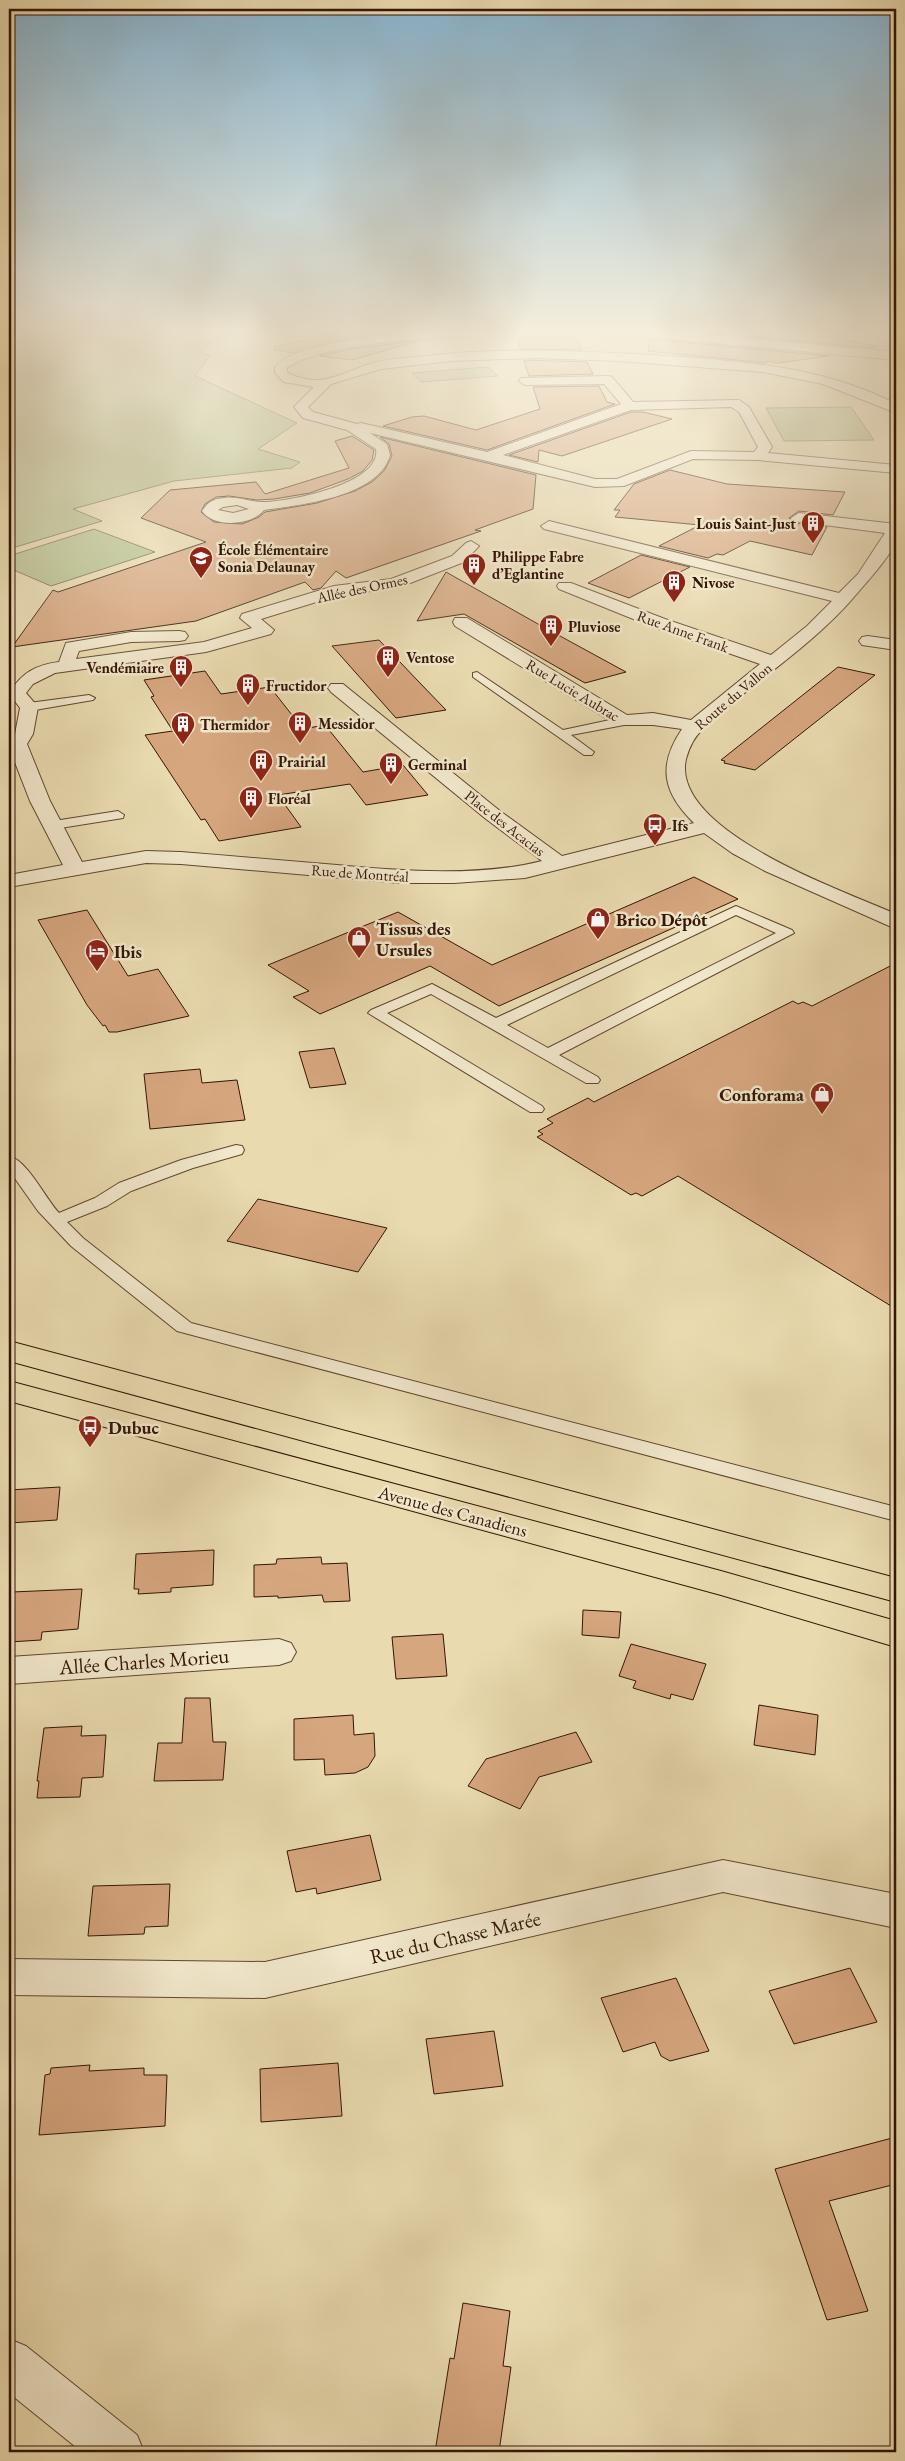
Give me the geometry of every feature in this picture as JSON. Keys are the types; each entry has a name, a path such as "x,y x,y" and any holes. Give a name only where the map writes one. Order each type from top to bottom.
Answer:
{"main road":[{"path":"9,1351 896,1590"},
{"name":"Avenue des Canadiens","path":"9,1391 720,1583 896,1634"}],"street":[{"path":"258,507 326,494 355,484 378,468 384,458 382,447"},
{"path":"450,447 595,484 619,483 692,455 758,456 896,469"},
{"path":"488,456 514,447"},
{"path":"758,456 765,447"},
{"path":"800,518 895,533"},
{"path":"550,526 844,599"},
{"name":"Route du Vallon","path":"895,533 864,577 813,630 695,726 682,741 675,769 677,786 688,804 708,826 782,871 896,922"},
{"name":"Allée des Ormes","path":"229,622 248,618 334,591 394,584 458,559 471,546"},
{"name":"Rue Anne Frank","path":"565,586 659,623 762,659 775,661"},
{"path":"75,869 40,801 17,744 24,734 29,707 18,694 26,680 50,668 206,647 265,630 248,618"},
{"name":"Rue Lucie Aubrac","path":"461,622 624,721 653,719 695,726"},
{"path":"65,666 72,647 131,637 180,636 196,631"},
{"path":"868,640 896,646"},
{"name":"Place des Acacias","path":"337,688 493,815 557,863"},
{"name":"Rue de Montréal","path":"9,881 146,857 181,858 400,877 454,877 525,872 708,826"},
{"name":"Allée Charles Morieu","path":"9,1671 279,1652"},
{"name":"Rue du Chasse Marée","path":"9,1977 265,1980 723,1876 896,1911"},
{"path":"9,2363 120,2452"}],"lane":[{"path":"477,675 588,752"},
{"path":"29,707 89,698"},
{"path":"561,734 624,721"},
{"path":"54,825 118,815"},
{"path":"494,1025 736,910 787,933 546,1055"},
{"path":"536,1109 376,1013 432,988 592,1080"},
{"path":"56,1220 101,1202 125,1187 187,1164 236,1150"},
{"path":"9,1161 18,1170 44,1207 76,1242 184,1326 896,1514"}],"green space":[{"path":"9,447 261,447 258,449 300,462 292,468 174,481 73,509 102,521 9,549"},
{"path":"94,529 155,552 51,586 9,568 9,556"}],"building":[{"path":"338,447 369,447 374,450 372,460 363,471 348,479 310,493 257,500 229,496 216,497 205,504 201,512 214,522 242,524 259,517 265,512 317,503 355,491 372,482 384,471 392,456 390,447 420,447 536,475 533,509 475,530 481,531 346,578 336,571 321,588 313,590 305,582 196,621 12,647 53,590 58,592 206,542 141,518 170,490 256,482 265,494 349,468"},
{"path":"473,447 496,447 487,450"},
{"path":"532,447 589,447 562,456 539,450 538,462 509,455"},
{"path":"670,470 727,484 845,492 833,515 799,511 789,518 794,523 827,527 812,555 750,541 723,555 717,554 708,558 659,546 700,525 615,517 620,510 614,510 634,484"},
{"path":"641,555 690,567 629,598 588,583"},
{"path":"446,572 626,672 585,683 464,614 417,621"},
{"name":"Ventose","path":"379,640 446,710 396,718 332,646"},
{"path":"838,667 875,675 755,770 724,763 725,761 721,760"},
{"path":"205,671 221,694 270,687 303,729 325,725 363,772 403,765 428,795 366,805 350,784 278,795 301,827 219,841 205,819 201,820 145,735 173,731 151,697 154,696 144,680"},
{"path":"694,877 738,899 499,1006 430,966 320,1014 293,997 309,991 268,965 398,912 492,965"},
{"name":"Ibis","path":"87,910 128,976 158,969 189,1016 117,1032 109,1032 105,1025 103,1026 87,1005 38,920"},
{"path":"896,963 896,1309 678,1176 642,1196 636,1193 631,1195 537,1137 543,1134 538,1131 553,1123 547,1119 588,1098 594,1102 793,1001 798,1004 803,1002 812,1006"},
{"path":"334,1048 346,1084 310,1088 299,1052"},
{"path":"200,1069 202,1083 237,1080 245,1120 150,1129 144,1074"},
{"path":"258,1199 387,1228 358,1272 227,1241"},
{"path":"60,1487 57,1520 9,1523 9,1490"},
{"path":"214,1550 213,1585 171,1588 171,1592 138,1594 139,1589 134,1589 136,1554"},
{"path":"321,1557 322,1564 347,1563 350,1601 324,1602 322,1595 278,1598 278,1596 254,1597 254,1565 276,1564 277,1559"},
{"path":"82,1589 78,1629 42,1632 41,1640 9,1642 9,1615 12,1592"},
{"path":"583,1610 621,1612 619,1638 582,1635"},
{"path":"443,1634 447,1676 396,1679 392,1637"},
{"path":"631,1644 706,1664 693,1700 671,1694 670,1699 633,1688 636,1681 619,1676"},
{"path":"185,1698 210,1698 213,1742 226,1742 223,1780 154,1781 158,1743 182,1743"},
{"path":"759,1705 818,1715 815,1755 754,1745"},
{"path":"353,1715 354,1735 374,1733 375,1756 368,1767 355,1773 325,1775 324,1759 294,1760 294,1719"},
{"path":"82,1726 81,1736 106,1735 103,1777 82,1778 80,1797 37,1798 39,1781 37,1781 44,1728"},
{"path":"576,1732 592,1762 539,1777 520,1809 468,1786 486,1759"},
{"path":"370,1835 381,1880 317,1894 316,1888 296,1892 287,1851"},
{"path":"170,1884 168,1926 145,1927 144,1934 88,1936 93,1886"},
{"path":"850,1968 877,2022 794,2044 769,1991"},
{"path":"676,1978 709,2051 670,2061 661,2056 655,2042 623,2052 601,1998"},
{"path":"494,2031 503,2086 434,2094 426,2039"},
{"path":"338,2063 342,2116 261,2122 260,2069"},
{"path":"90,2065 89,2071 144,2068 144,2075 167,2075 165,2126 39,2135 45,2075 50,2074 51,2068"},
{"path":"896,2137 896,2184 829,2201 868,2311 827,2320 775,2169"},
{"path":"463,2303 510,2311 503,2366 511,2367 499,2452 435,2452 450,2358 454,2359"}],"place":[{"name":"Louis Saint-Just","path":"813,544"},
{"name":"École Élémentaire Sonia Delaunay","path":"201,579"},
{"name":"Philippe Fabre d’Eglantine","path":"474,586"},
{"name":"Nivose","path":"674,603"},
{"name":"Pluviose","path":"551,647"},
{"name":"Ventose","path":"388,678"},
{"name":"Vendémiaire","path":"181,688"},
{"name":"Fructidor","path":"248,706"},
{"name":"Messidor","path":"300,744"},
{"name":"Thermidor","path":"183,745"},
{"name":"Prairial","path":"261,782"},
{"name":"Germinal","path":"391,785"},
{"name":"Floréal","path":"251,819"},
{"name":"Ifs","path":"655,846"},
{"name":"Brico Dépôt","path":"598,940"},
{"name":"Tissus des Ursules","path":"359,959"},
{"name":"Ibis","path":"97,972"},
{"name":"Conforama","path":"822,1115"},
{"name":"Dubuc","path":"90,1448"}]}
